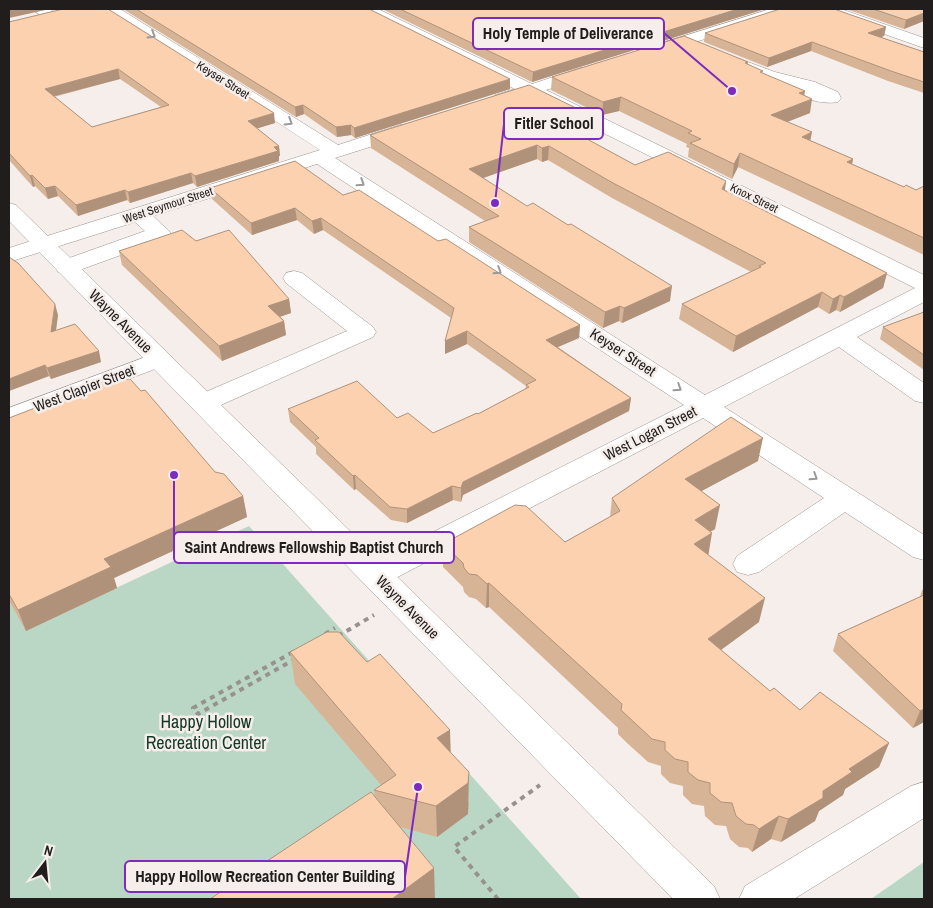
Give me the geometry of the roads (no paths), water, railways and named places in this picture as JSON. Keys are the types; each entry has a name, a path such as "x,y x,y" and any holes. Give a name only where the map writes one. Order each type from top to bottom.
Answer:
{"street":[{"name":"Keyser Street","path":"110,9 924,549"},
{"name":"Knox Street","path":"367,9 924,284"},
{"path":"636,56 785,9"},
{"path":"827,9 924,42"},
{"path":"40,14 66,11"},
{"path":"682,41 708,52"},
{"path":"726,59 769,76"},
{"path":"483,105 600,68"},
{"name":"West Seymour Street","path":"9,255 428,122"},
{"name":"Wayne Avenue","path":"9,210 700,899"},
{"path":"66,267 160,233 139,215"},
{"path":"203,403 364,332 294,278"},
{"name":"West Logan Street","path":"375,575 924,293"},
{"path":"840,336 924,395"},
{"name":"West Clapier Street","path":"9,417 159,359"},
{"path":"748,564 846,498"},
{"path":"759,899 924,798"}],"place":[{"name":"Holy Temple of Deliverance","path":"732,91"},
{"name":"Fitler School","path":"495,203"},
{"name":"Saint Andrews Fellowship Baptist Church","path":"174,475"},
{"name":"Happy Hollow Recreation Center Building","path":"418,787"}],"park label":[{"name":"Happy Hollow Recreation Center","path":"206,731"}]}
